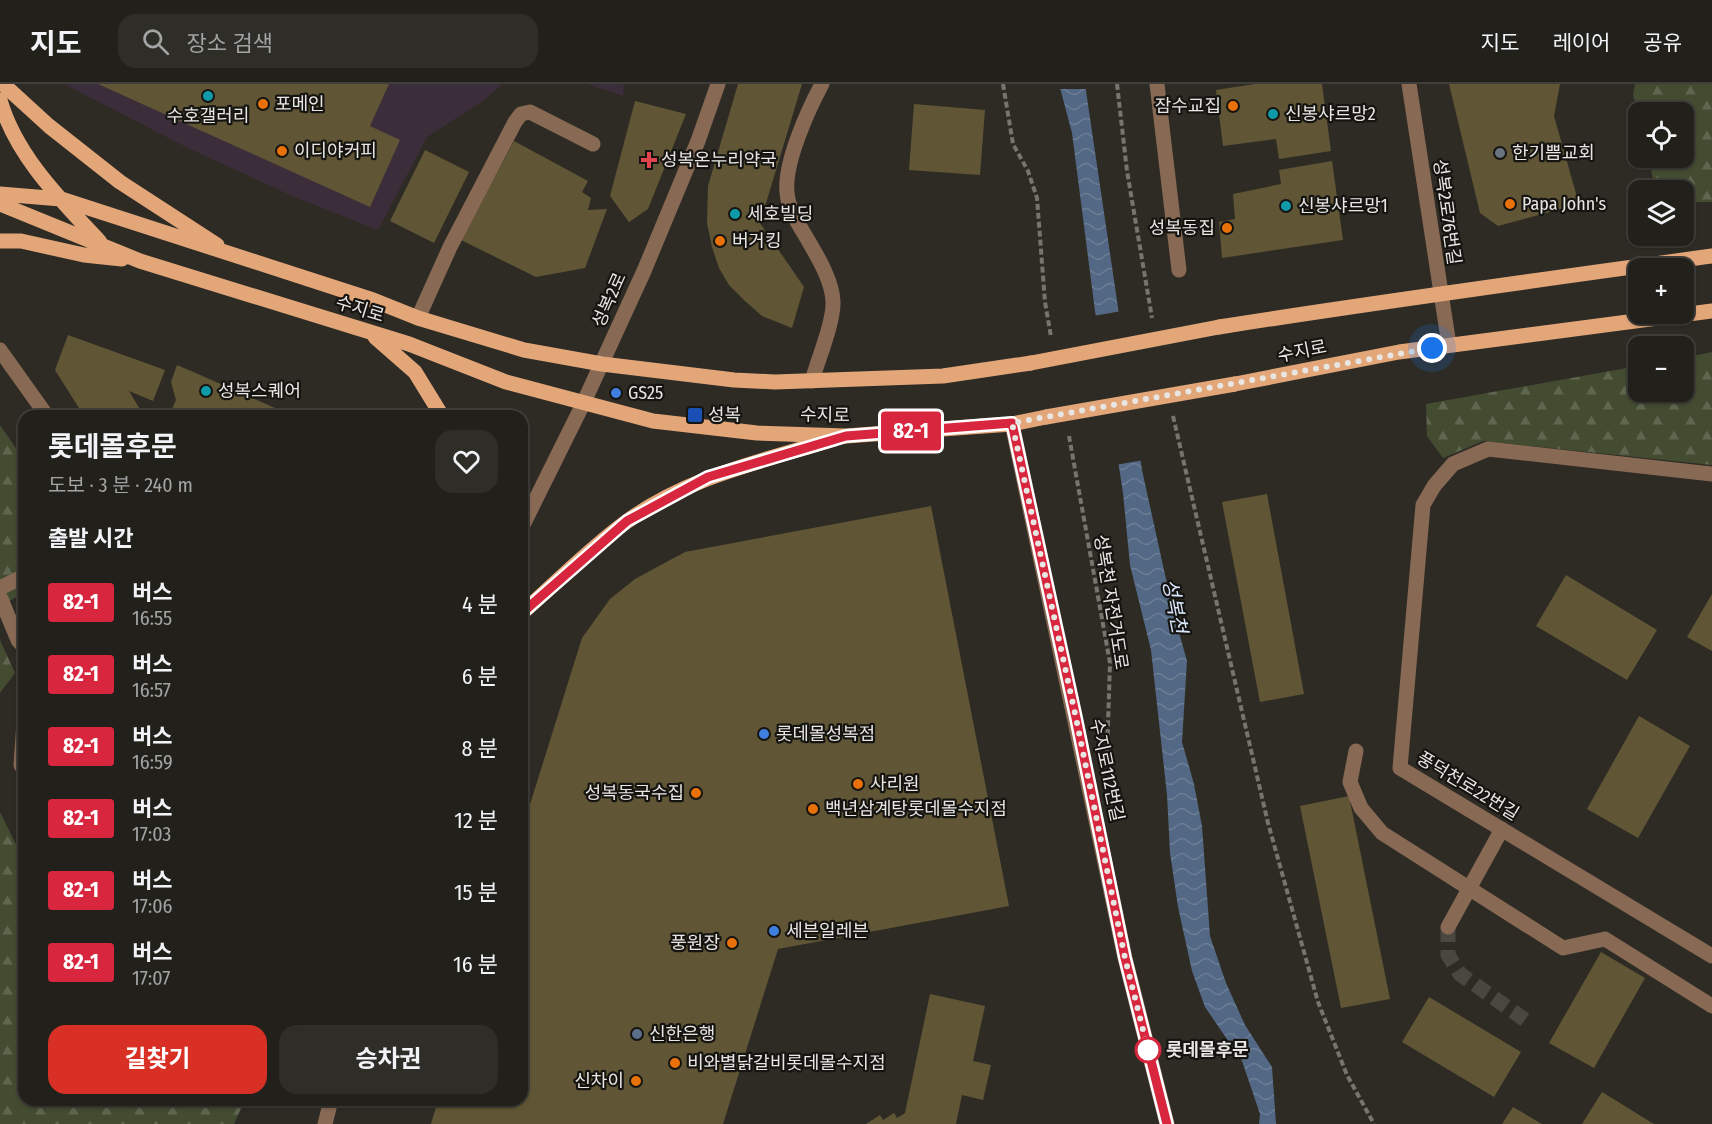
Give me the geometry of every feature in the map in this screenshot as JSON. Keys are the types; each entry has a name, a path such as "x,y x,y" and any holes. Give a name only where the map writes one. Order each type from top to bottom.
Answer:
{"main road":[{"path":"3,84 50,126 120,182 235,257"},
{"path":"0,100 3,111 22,148 46,182 104,246"},
{"name":"수지로","path":"0,194 61,199 373,300 418,318 524,350 602,364 734,380 775,382 943,376 1031,363 1219,327 1391,300 1712,256"},
{"name":"수지로","path":"0,204 140,261 409,344 506,382 653,422 757,433 846,436 1012,423 1236,384 1399,352 1712,311"},
{"path":"0,241 21,241 84,255 140,261"},
{"path":"371,333 415,372 438,410"},
{"path":"528,608 606,538 627,521 651,507 708,477 846,436"}],"street":[{"name":"성복2로","path":"528,515 602,364 698,141 718,84"},
{"path":"812,381 831,316 833,301 816,254 793,214 787,193 787,171 811,104 822,84"},
{"path":"1157,84 1179,270"},
{"name":"성복2로76번길","path":"1409,84 1449,345"},
{"path":"418,318 460,227 521,114 530,112 593,144"},
{"path":"0,350 43,410"},
{"name":"수지로112번길","path":"1012,423 1125,958 1167,1124"},
{"name":"풍덕천로22번길","path":"1712,474 1488,449 1453,464 1434,486 1423,505 1400,768 1712,956"},
{"path":"0,588 18,579"},
{"path":"0,597 18,640"},
{"path":"1356,751 1350,782 1361,808 1382,833 1563,948 1605,939 1712,1006"},
{"path":"1448,927 1502,830"},
{"path":"325,1124 330,1106"}],"path":[{"path":"1003,84 1012,144 1028,171 1037,198 1045,302 1053,348"},
{"path":"1117,84 1127,171 1154,327"},
{"path":"1171,407 1268,823 1315,991 1347,1075 1374,1124"},
{"name":"성복천 자전거도로","path":"1068,430 1110,663 1106,765"}],"shaded area":[{"path":"64,84 503,84 480,103 427,137 378,230 290,195 188,148"},
{"path":"587,84 624,84 623,96"}],"green space":[{"path":"1635,84 1712,84 1712,202 1694,202 1694,180 1653,180 1651,168 1694,168 1694,102 1635,102 1633,95"},
{"path":"1712,352 1712,465 1483,441 1443,458 1427,436 1426,404 1628,368 1628,402 1694,402 1694,356"},
{"path":"0,425 18,451 18,596 0,606"},
{"path":"0,640 15,673 0,693"},
{"path":"0,812 18,849 18,1106 242,1106 234,1124 0,1124"}],"water":[{"path":"1059,84 1085,84 1142,470 1173,611 1187,661 1182,742 1194,784 1202,826 1210,936 1226,983 1245,1025 1272,1067 1276,1124 1259,1124 1260,1114 1242,1061 1205,1007 1192,971 1178,907 1170,853 1167,795 1151,650 1130,565 1123,493 1095,311 1072,133"}],"pier":[{"path":"1056,84 1088,84 1089,89 1057,89"},
{"path":"1122,311 1144,460 1115,465 1093,316"}],"building":[{"path":"98,84 389,84 370,126 400,140 370,207"},
{"name":"세호빌딩","path":"738,84 802,84 760,223 804,287 792,328 762,316 729,285 719,268 712,247 707,223 708,186"},
{"name":"신봉샤르망2","path":"1255,84 1322,84 1331,151 1279,159 1276,139 1223,146 1216,90"},
{"path":"1449,84 1560,84 1554,116 1579,204 1498,226 1480,213"},
{"path":"635,101 686,114 648,209 629,222 610,196"},
{"path":"914,104 985,110 980,175 909,170"},
{"path":"514,141 588,181 582,192 591,198 588,210 607,209 585,268 536,277 461,240"},
{"path":"425,150 469,172 434,243 390,221"},
{"name":"신봉샤르망1","path":"1332,161 1343,240 1222,258 1219,222 1235,219 1233,194 1281,184 1279,170"},
{"path":"68,335 165,370 153,401 129,391 140,410 80,410 55,370"},
{"name":"성복스퀘어","path":"177,365 279,410 172,410 176,400 171,382"},
{"path":"1267,494 1304,694 1260,702 1222,502"},
{"name":"롯데몰성복점","path":"931,506 1009,906 778,949 723,1124 431,1124 436,1106 528,1106 528,811 582,638 610,599 635,579 685,552"},
{"path":"1566,575 1657,630 1627,680 1536,626"},
{"path":"1712,594 1712,651 1687,637"},
{"path":"1639,716 1690,746 1638,838 1587,809"},
{"path":"1349,796 1390,999 1341,1008 1300,806"},
{"path":"1601,952 1645,978 1594,1068 1549,1043"},
{"path":"930,994 985,1006 973,1061 991,1065 983,1100 962,1095 956,1124 866,1124 880,1115 883,1120 894,1113 897,1118 905,1113"},
{"path":"1429,997 1521,1052 1494,1097 1402,1042"},
{"path":"1602,1092 1649,1121 1654,1124 1582,1124"},
{"path":"1513,1107 1542,1124 1502,1124"}],"tunnel":[{"path":"1448,927 1448,955 1460,974 1528,1022"}],"bus line":[{"name":"82-1","path":"528,608 627,521 708,477 846,436 1012,423 1125,958 1167,1124"}],"place":[{"name":"수호갤러리","path":"208,96"},
{"name":"포메인","path":"263,104"},
{"name":"잠수교집","path":"1233,106"},
{"name":"신봉샤르망2","path":"1273,114"},
{"name":"이디야커피","path":"282,151"},
{"name":"한기쁨교회","path":"1500,153"},
{"name":"성복온누리약국","path":"649,160"},
{"name":"Papa John's","path":"1510,204"},
{"name":"신봉샤르망1","path":"1286,206"},
{"name":"세호빌딩","path":"735,214"},
{"name":"성복동집","path":"1227,228"},
{"name":"버거킹","path":"720,241"},
{"name":"성복스퀘어","path":"206,391"},
{"name":"GS25","path":"616,393"},
{"name":"성복","path":"695,415"},
{"name":"롯데몰성복점","path":"764,734"},
{"name":"사리원","path":"858,784"},
{"name":"성복동국수집","path":"696,793"},
{"name":"백년삼계탕롯데몰수지점","path":"813,809"},
{"name":"세븐일레븐","path":"774,931"},
{"name":"풍원장","path":"732,943"},
{"name":"신한은행","path":"637,1034"},
{"name":"롯데몰후문","path":"1148,1050"},
{"name":"비와별닭갈비롯데몰수지점","path":"675,1063"},
{"name":"신차이","path":"636,1081"}],"route":[{"path":"1148,1050 1125,958 1012,423 1236,384 1399,352 1432,348"}],"water label":[{"name":"성복천","path":"1175,606"}]}
